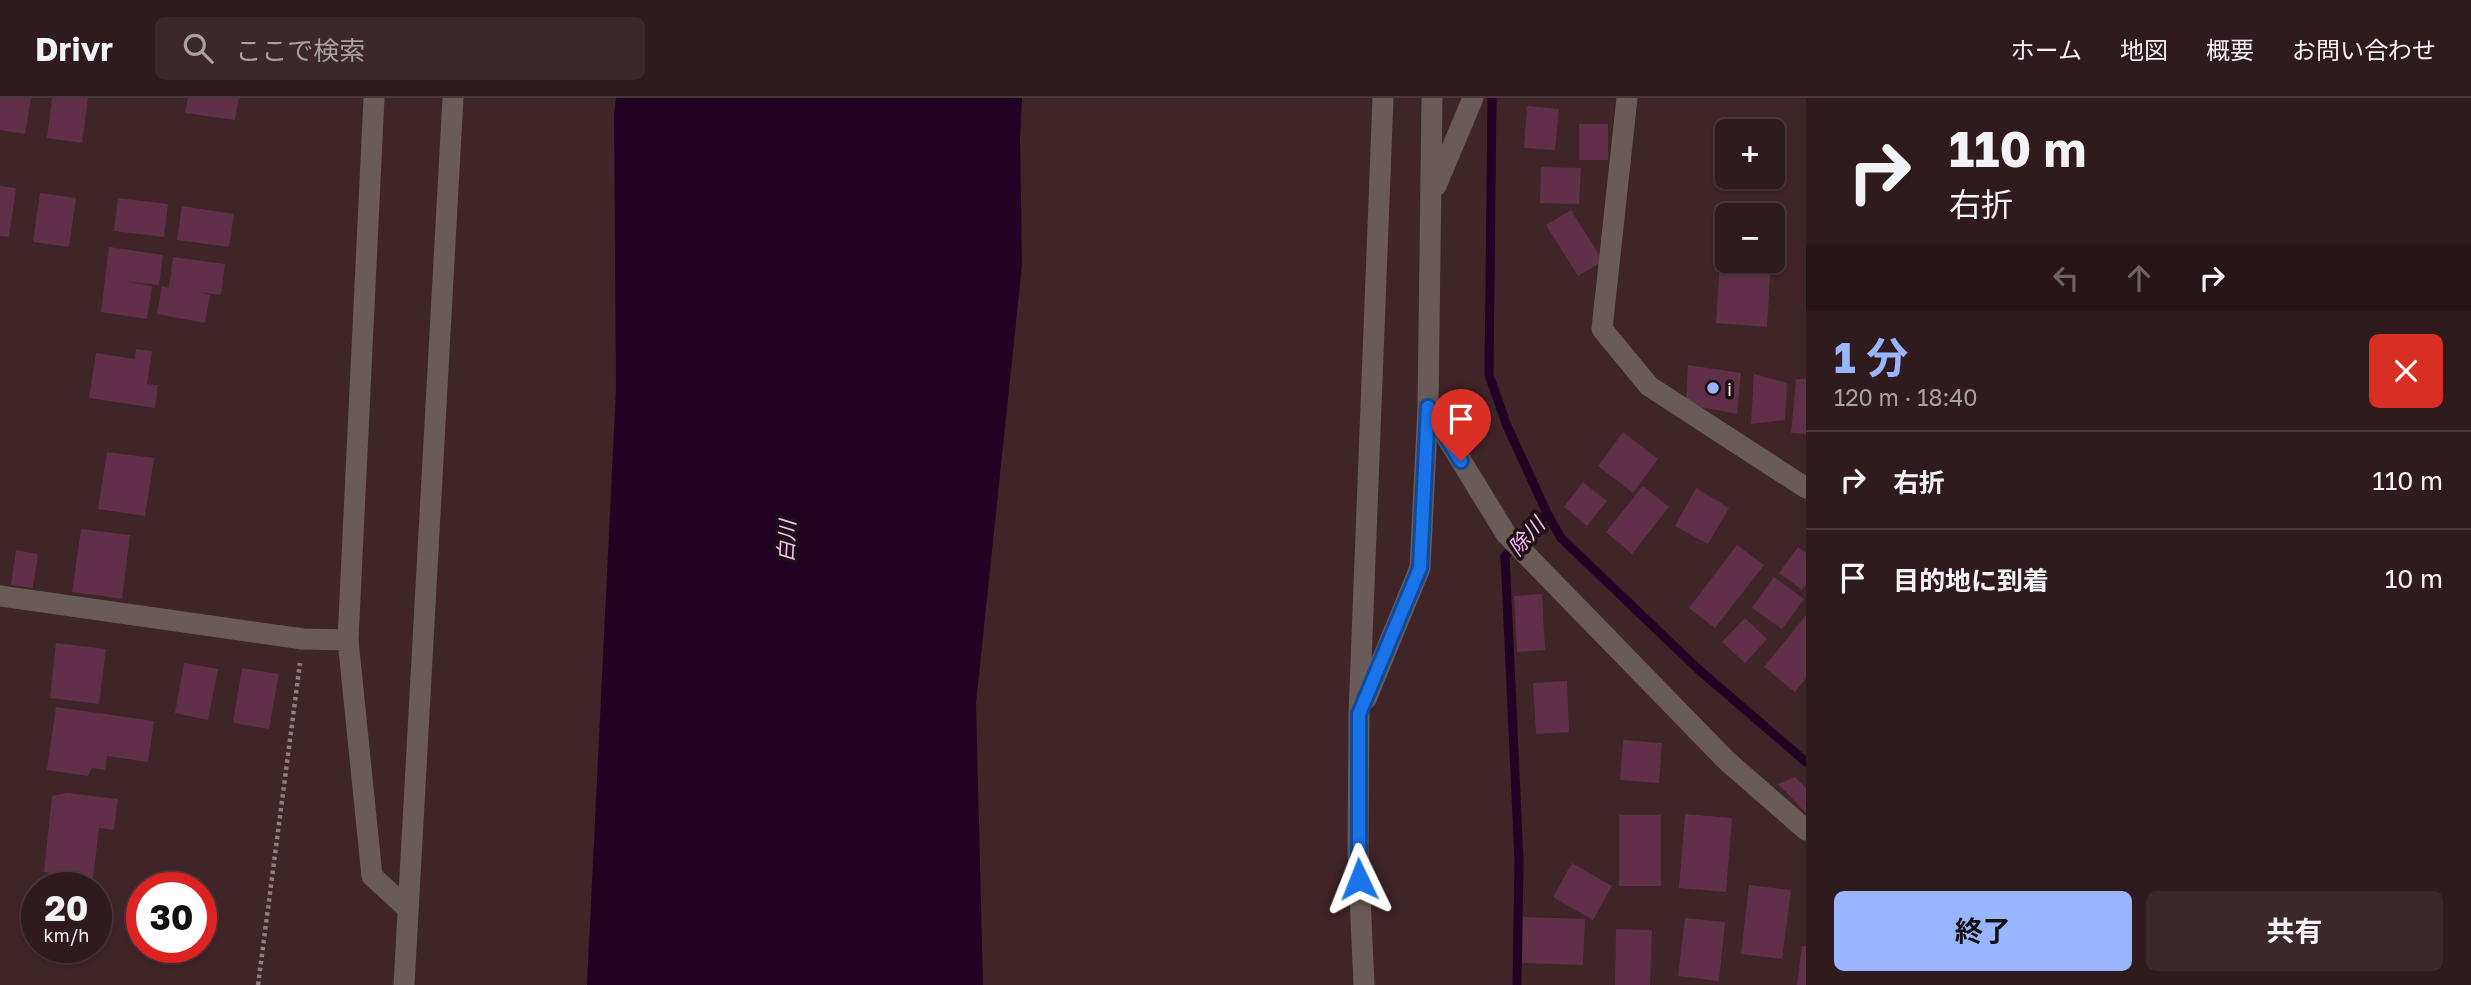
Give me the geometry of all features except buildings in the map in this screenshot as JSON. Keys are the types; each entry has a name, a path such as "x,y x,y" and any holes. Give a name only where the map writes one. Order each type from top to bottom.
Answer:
{"street":[{"path":"374,98 348,640 372,876 407,908"},
{"path":"404,985 453,98"},
{"path":"1364,985 1358,852 1359,714 1384,98"},
{"path":"1359,714 1420,568 1428,407 1432,98"},
{"path":"1431,197 1473,98"},
{"path":"1627,98 1602,330 1649,386 1806,488"},
{"path":"1428,407 1506,534 1727,761 1806,830"},
{"path":"0,596 303,639 348,640"}],"path":[{"path":"258,985 303,639"}],"water":[{"name":"白川","path":"616,98 1022,98 1022,265 976,703 983,985 587,985 616,389"}],"waterway":[{"name":"除川","path":"1492,98 1489,375 1507,426 1547,513 1561,538 1698,669 1806,762"},
{"name":"除川","path":"1517,985 1519,860 1505,556 1547,513"}],"place":[{"name":"i","path":"1713,388"}],"route":[{"path":"1359,879 1359,714 1420,568 1428,407 1461,461"}]}
